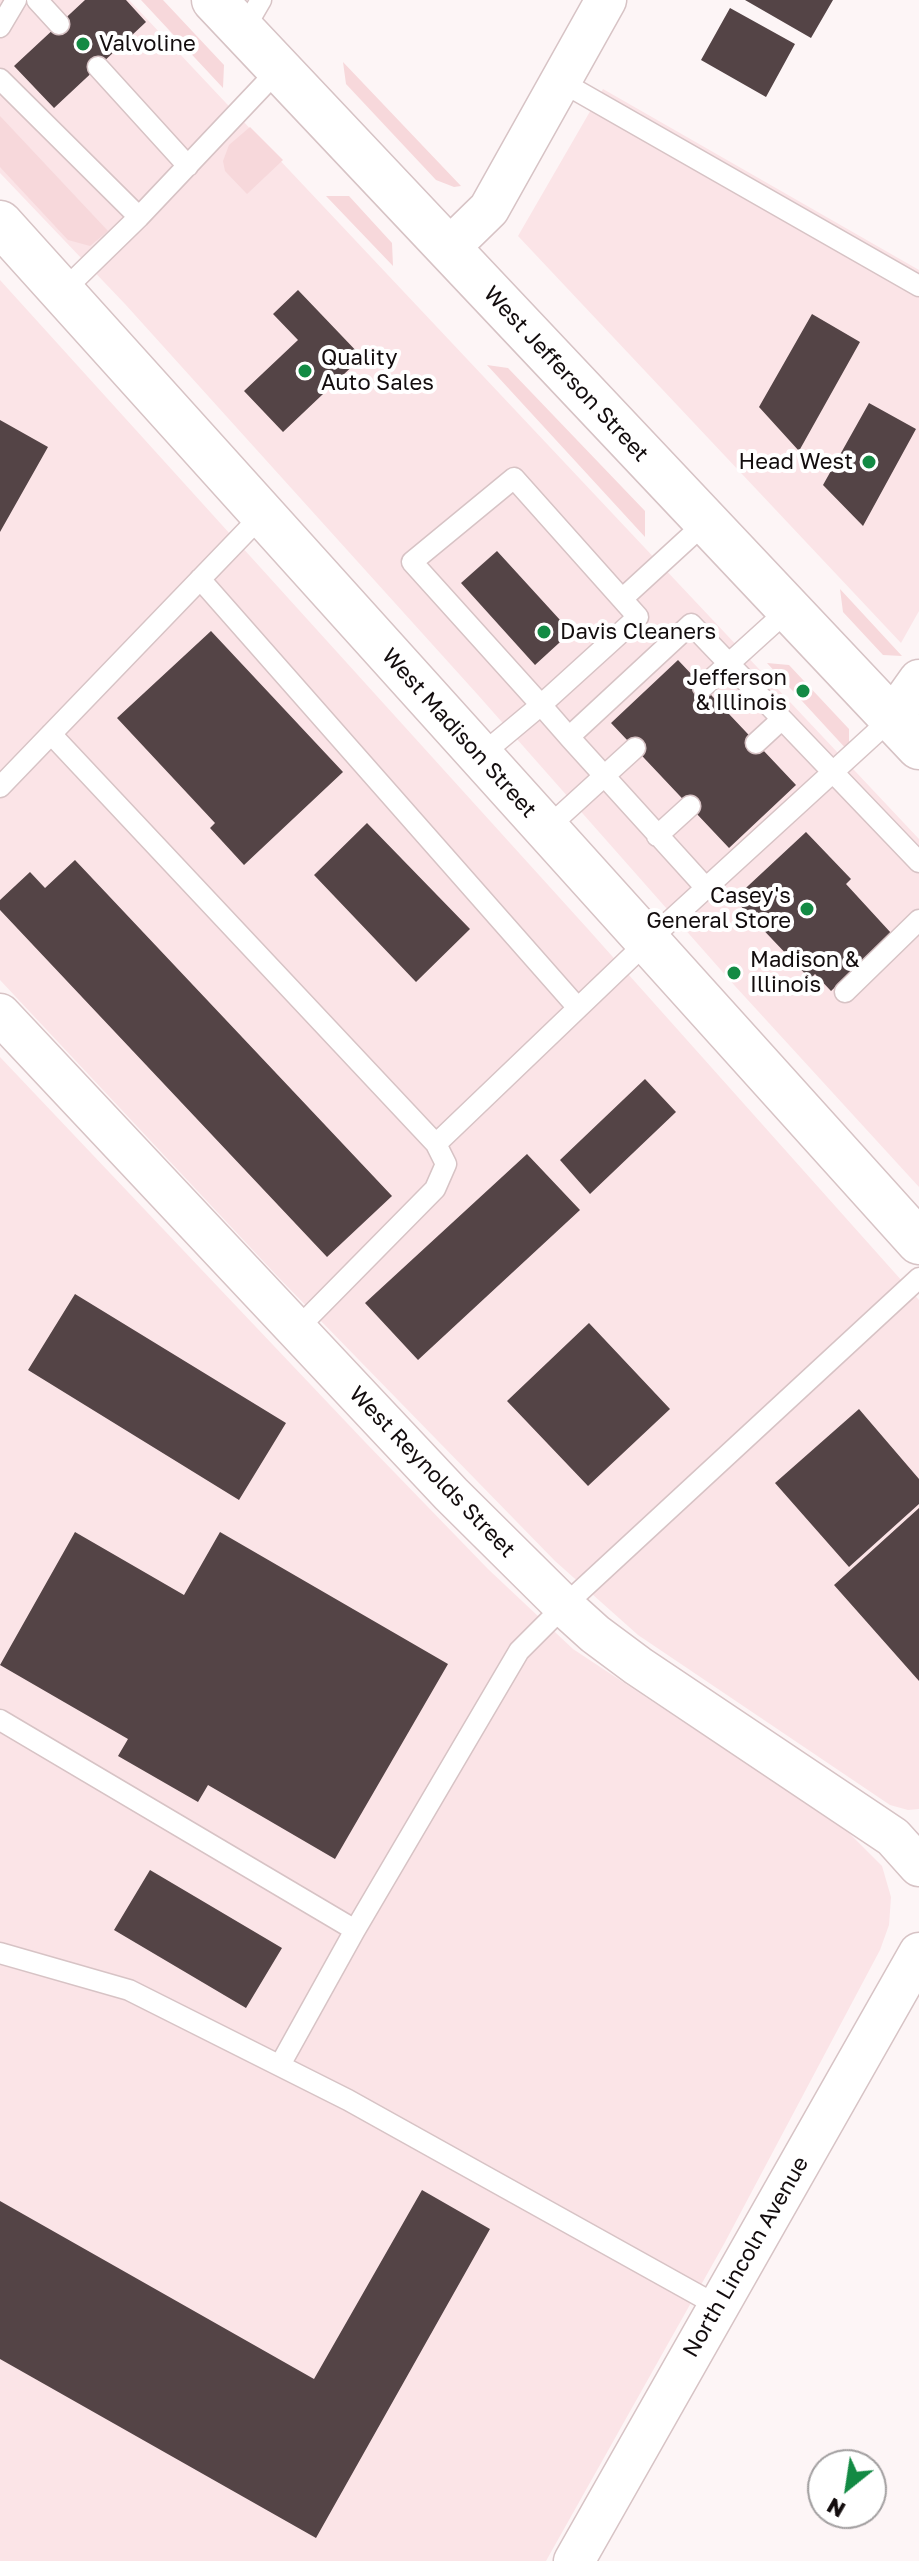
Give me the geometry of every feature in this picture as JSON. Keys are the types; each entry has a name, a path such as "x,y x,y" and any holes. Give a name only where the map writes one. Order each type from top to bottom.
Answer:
{"main road":[{"name":"West Jefferson Street","path":"239,10 279,69 905,732"},
{"name":"West Madison Street","path":"0,223 919,1242"}],"street":[{"path":"448,249 489,209 606,0"},
{"path":"905,732 919,680"},
{"name":"West Reynolds Street","path":"0,1014 451,1494 564,1606 638,1666 893,1837 919,1866"},
{"name":"North Lincoln Avenue","path":"574,2561 919,1953"}],"lane":[{"path":"0,27 16,0"},
{"path":"37,0 59,24"},
{"path":"98,67 188,166"},
{"path":"63,291 139,217 279,69"},
{"path":"0,79 139,217"},
{"path":"560,81 919,286"},
{"path":"480,756 541,705 638,617 514,478 412,562 541,705 657,836 706,888"},
{"path":"0,787 263,514"},
{"path":"622,599 706,522"},
{"path":"200,579 578,1008"},
{"path":"703,687 788,610"},
{"path":"569,737 691,624 919,862"},
{"path":"756,743 781,720"},
{"path":"436,1144 648,941 832,773 905,732"},
{"path":"51,734 436,1144 446,1164 435,1189 296,1330"},
{"path":"546,829 635,748"},
{"path":"657,836 690,806"},
{"path":"845,992 919,920"},
{"path":"280,2065 355,1930 519,1651 919,1278"},
{"path":"0,1720 355,1930"},
{"path":"0,1953 129,1990 348,2100 718,2306"}],"shaded area":[{"path":"0,0 129,0 919,839 919,1187 735,986 478,695 125,304 0,173"},
{"path":"141,0 163,0 224,65 223,88"},
{"path":"343,62 461,186 454,187 436,180 346,84"},
{"path":"603,89 919,270 919,611 901,643 518,236"},
{"path":"0,116 108,231 90,246 68,240 0,167"},
{"path":"250,127 283,160 247,194 225,171 223,161 229,145"},
{"path":"326,196 349,196 392,243 393,266"},
{"path":"0,280 919,1300 919,1809 908,1810 890,1805 638,1635 555,1561 279,1278 0,980"},
{"path":"487,365 508,368 645,511 645,537"},
{"path":"840,589 902,656 883,655 843,612"},
{"path":"767,663 789,665 849,729 849,752"},
{"path":"0,1057 365,1442 488,1569 573,1649 844,1828 882,1866 891,1897 889,1925 880,1950 724,2244 546,2561 0,2561"}],"building":[{"path":"85,0 126,0 146,22 54,108 14,66"},
{"path":"745,0 833,0 811,38"},
{"path":"730,8 795,44 766,97 701,60"},
{"path":"298,290 362,357 283,432 244,391 298,340 273,314"},
{"path":"812,314 860,342 799,451 759,407"},
{"path":"869,403 916,429 863,526 823,485"},
{"path":"0,420 48,447 0,532"},
{"path":"497,551 571,632 535,665 461,583"},
{"path":"211,631 343,772 244,865 210,828 215,823 117,718"},
{"path":"678,660 796,785 729,848 611,723"},
{"path":"367,823 470,929 416,982 314,875"},
{"path":"806,832 851,879 846,884 891,933 831,991 815,974 810,979 734,899"},
{"path":"75,860 392,1196 327,1257 0,910 0,900 30,872 45,888"},
{"path":"645,1079 676,1112 590,1194 560,1160"},
{"path":"527,1154 580,1210 418,1360 365,1303"},
{"path":"75,1294 286,1423 239,1500 28,1370"},
{"path":"589,1323 670,1409 588,1486 507,1401"},
{"path":"859,1409 919,1479 919,1504 849,1567 775,1483"},
{"path":"919,1508 919,1681 834,1585"},
{"path":"75,1532 184,1595 220,1532 448,1664 335,1859 208,1785 198,1802 118,1756 128,1739 0,1665"},
{"path":"150,1870 282,1948 246,2008 114,1930"},
{"path":"422,2190 490,2229 316,2538 0,2359 0,2201 314,2379"}],"place":[{"name":"Valvoline","path":"83,44"},
{"name":"Quality Auto Sales","path":"305,371"},
{"name":"Head West","path":"869,462"},
{"name":"Davis Cleaners","path":"544,632"},
{"name":"Jefferson & Illinois","path":"803,691"},
{"name":"Casey's General Store","path":"807,909"},
{"name":"Madison & Illinois","path":"734,973"}]}
